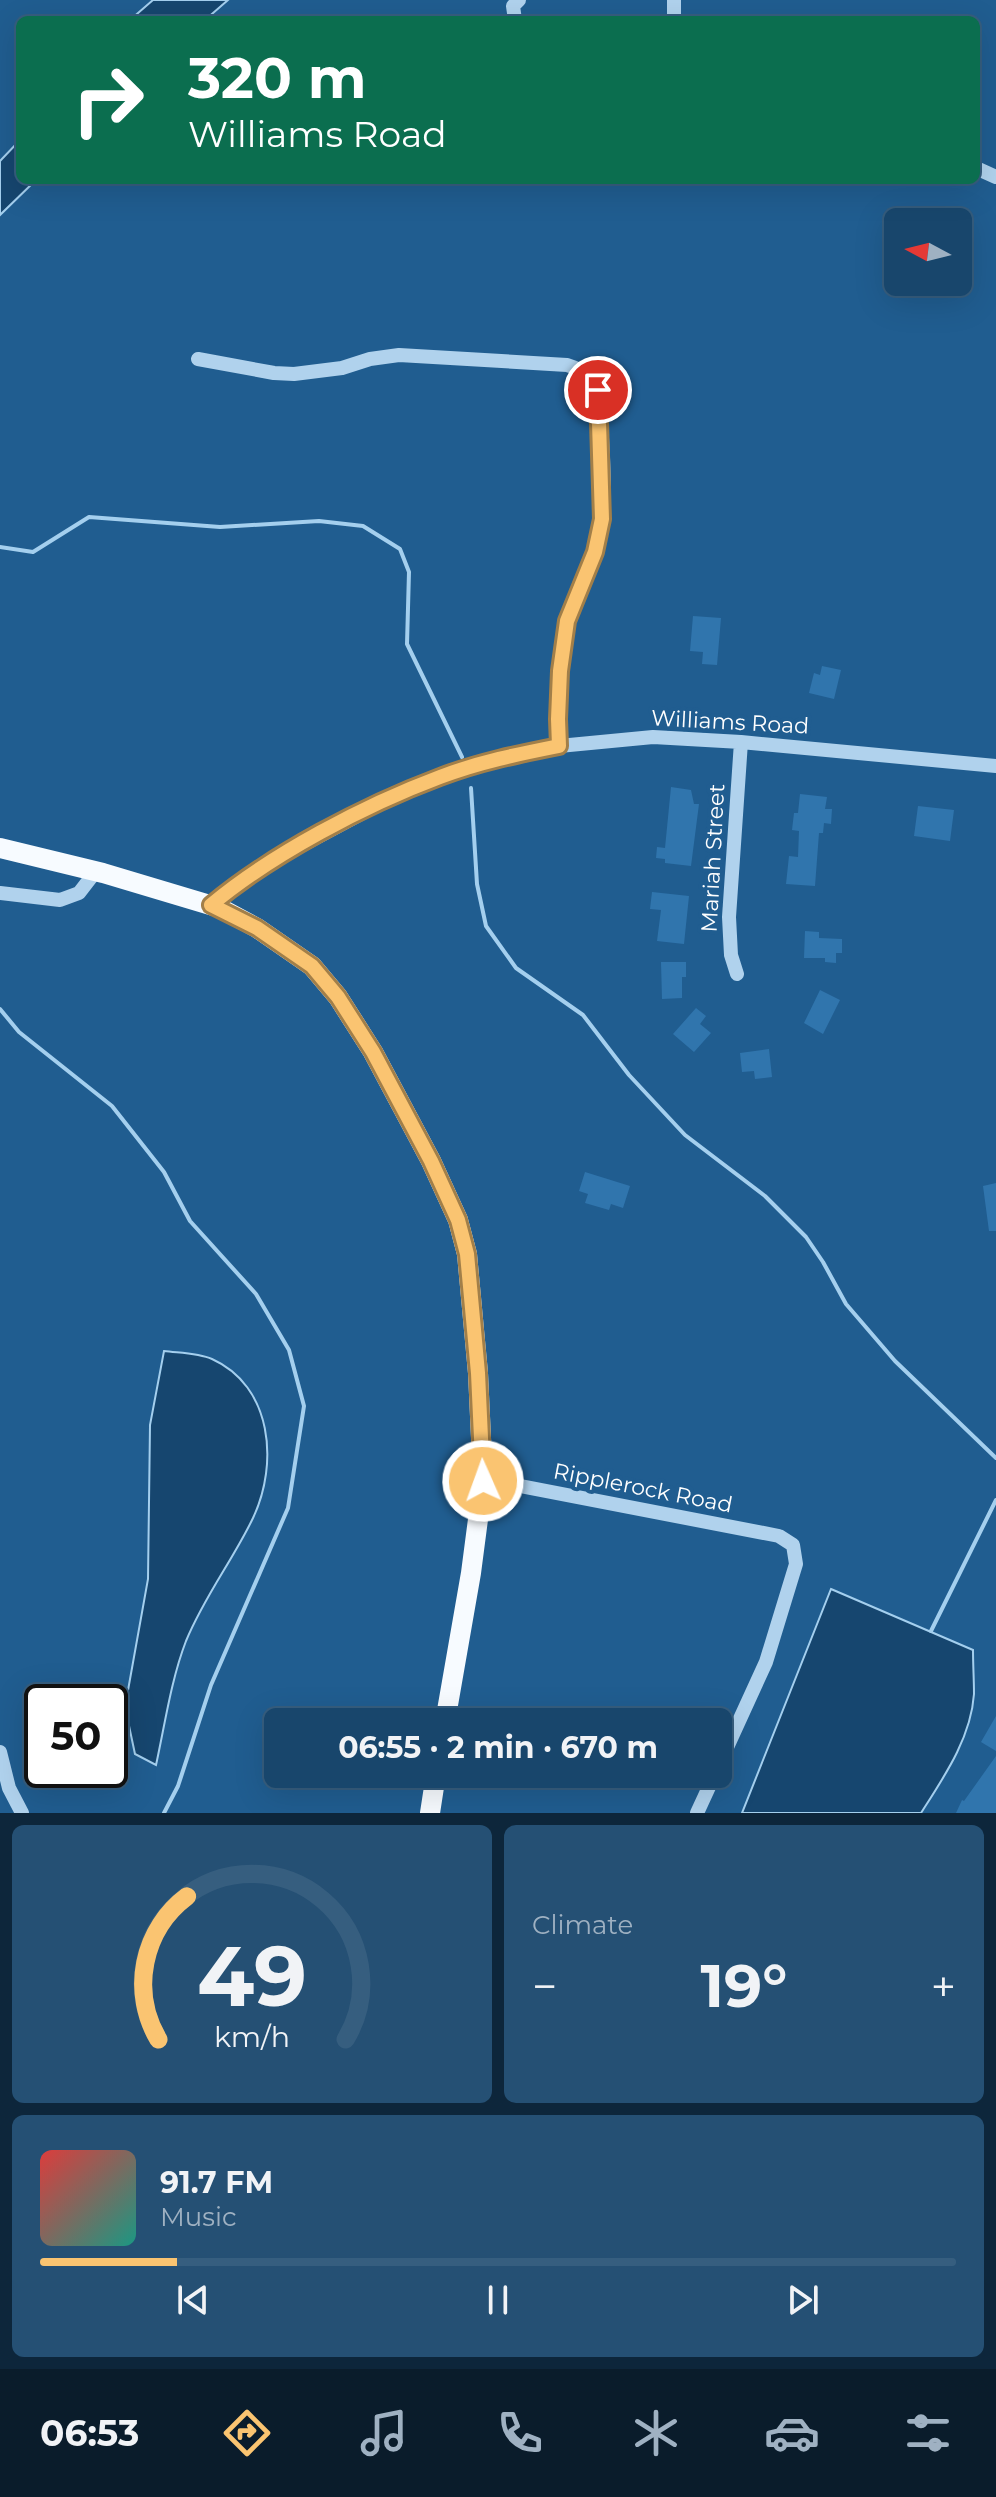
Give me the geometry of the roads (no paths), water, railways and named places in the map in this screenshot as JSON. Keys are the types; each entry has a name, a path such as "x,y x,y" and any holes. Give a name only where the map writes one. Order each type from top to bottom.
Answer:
{"main road":[{"path":"0,848 96,871 211,905 257,928 312,966 338,997 373,1052 431,1161 458,1220 467,1254 478,1373 483,1481 447,1708"},
{"path":"430,1813 434,1788"}],"street":[{"path":"198,359 294,374 342,368 370,359 399,355 443,356 498,362 555,363 578,368 592,379 600,404 602,519 595,552 567,621 559,687 559,746"},
{"name":"Williams Road","path":"211,905 237,884 284,855 372,808 440,777 502,757 559,746 653,737 741,742 996,766"},
{"name":"Mariah Street","path":"737,974 731,955 729,917 741,742"},
{"path":"0,893 60,900 79,893 96,871"},
{"name":"Ripplerock Road","path":"483,1481 779,1536 793,1545 796,1564 779,1623 766,1662 732,1736"},
{"path":"0,1752 9,1788 22,1813"},
{"path":"697,1813 709,1788"}],"water":[{"path":"153,0 228,0 210,16 135,16"},
{"path":"16,144 16,184 32,184 0,215 0,161"},
{"path":"164,1351 195,1354 212,1359 232,1371 247,1388 265,1428 267,1451 266,1474 253,1518 186,1641 172,1687 156,1765 135,1754 128,1721 128,1690 148,1579 150,1425"},
{"path":"831,1589 973,1650 974,1694 968,1726 955,1756 921,1813 742,1813"}],"waterway":[{"path":"0,547 33,552 89,517 220,527 319,521 363,526 400,549 409,572 407,644 462,757"},
{"path":"471,788 477,884 486,926 516,968 583,1015 629,1075 685,1135 765,1196 806,1237 846,1304 895,1361 996,1458"},
{"path":"0,1009 19,1032 112,1106 164,1172 190,1221 256,1294 289,1350 304,1406 288,1508 211,1685 178,1786 164,1813"},
{"path":"931,1631 996,1500"}]}
